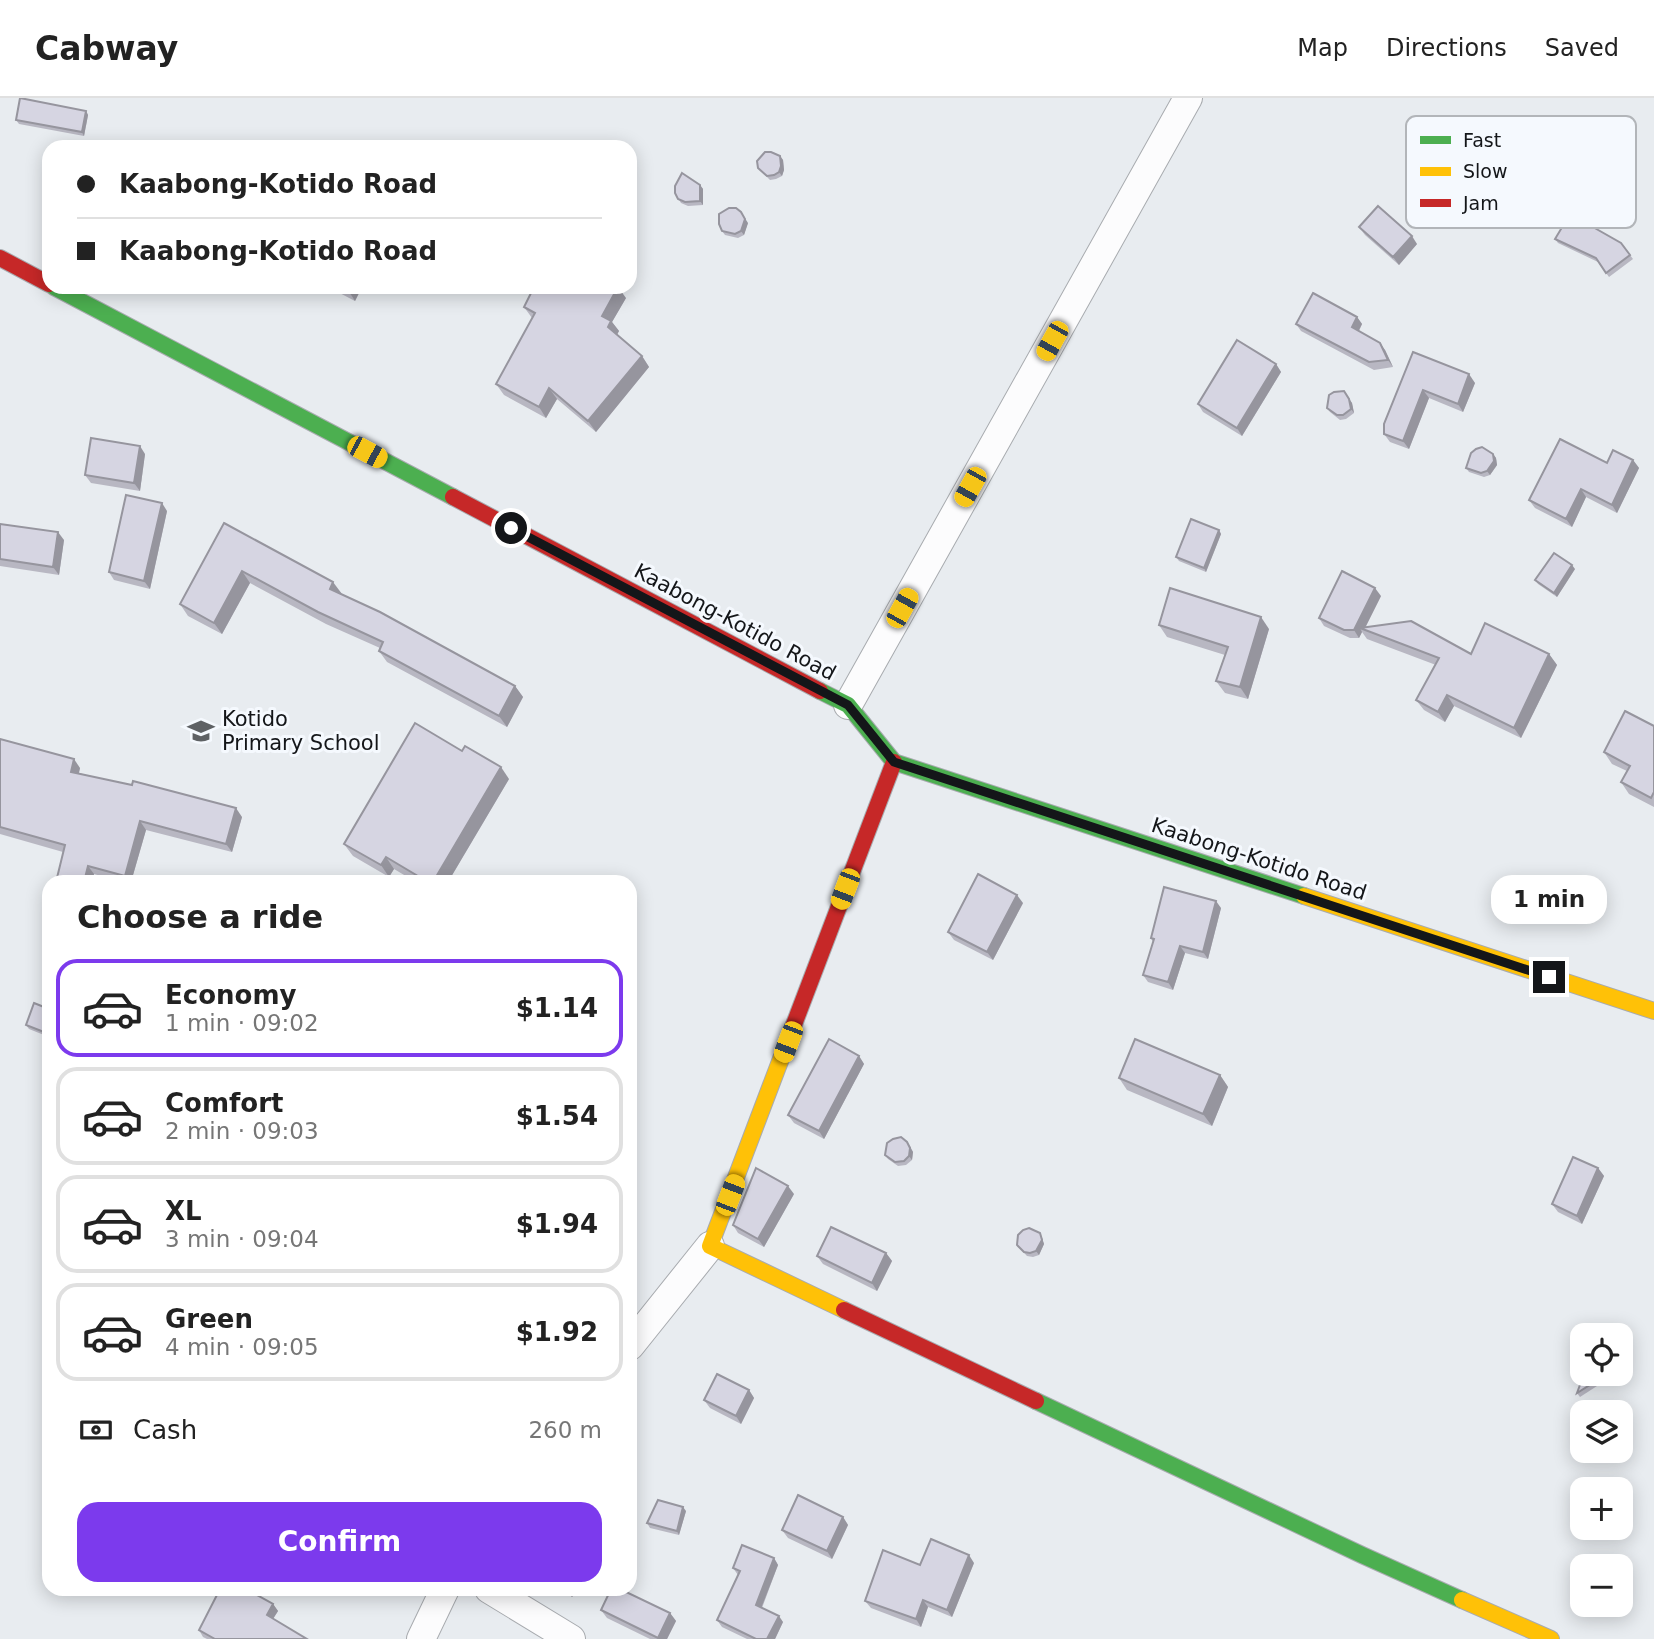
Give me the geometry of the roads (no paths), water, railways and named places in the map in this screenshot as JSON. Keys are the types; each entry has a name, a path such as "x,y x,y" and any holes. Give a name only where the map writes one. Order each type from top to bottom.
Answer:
{"main road":[{"path":"0,258 42,280"},
{"name":"Kaabong-Kotido Road","path":"67,294 848,705 894,762 1654,1011"},
{"path":"894,762 710,1246 1362,1555 1551,1639"}],"street":[{"path":"848,705 1188,98"},
{"path":"637,1337 710,1246"},
{"path":"421,1639 442,1596"},
{"path":"500,1596 571,1639"}],"place":[{"name":"Kotido Primary School","path":"201,731"}]}
